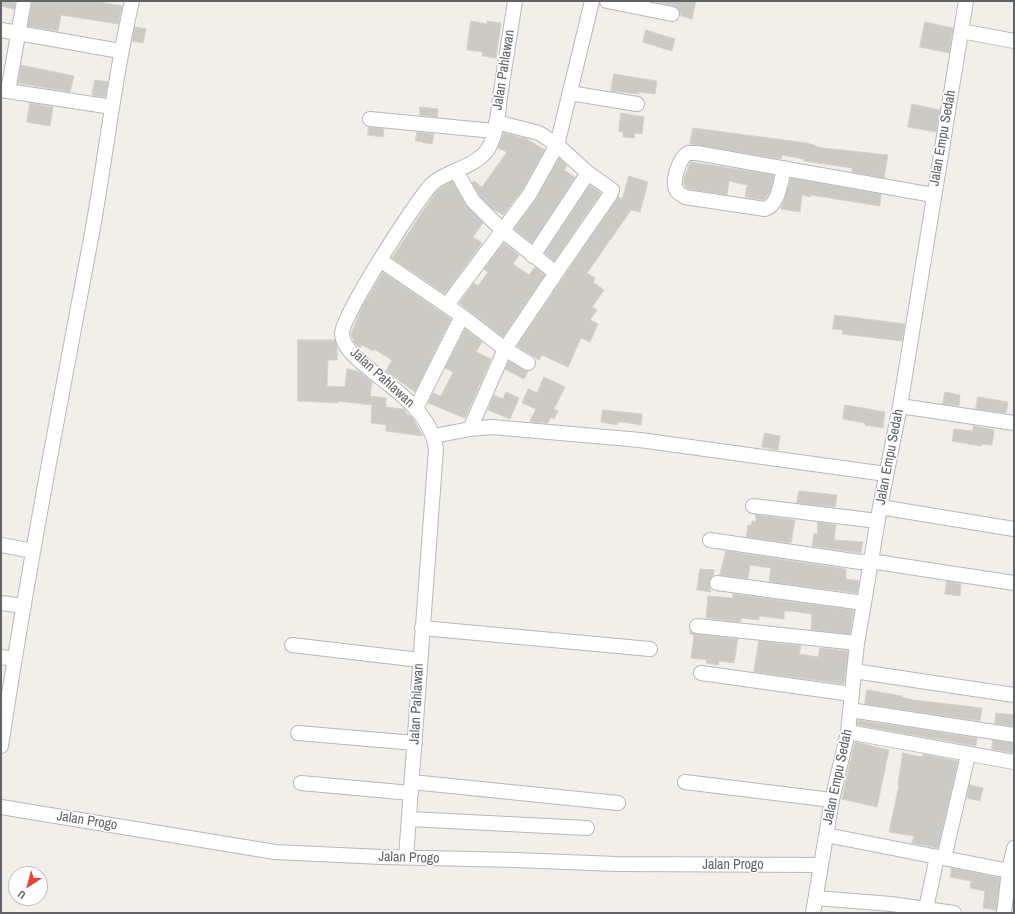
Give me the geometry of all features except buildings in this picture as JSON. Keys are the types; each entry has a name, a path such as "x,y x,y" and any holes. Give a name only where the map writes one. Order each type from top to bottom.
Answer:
{"street":[{"path":"24,1 4,90 112,107"},
{"path":"1,746 8,658 24,606 95,215 120,51 130,1"},
{"name":"Jalan Pahlawan","path":"406,857 436,449 434,436 416,408 402,394 349,351 344,341 342,330 346,320 380,260 424,193 438,180 484,154 489,148 495,127 515,1"},
{"path":"447,305 529,195 557,145 592,1"},
{"path":"607,1 672,14"},
{"name":"Jalan Empu Sedah","path":"813,913 832,800 848,732 857,643 870,561 900,406 933,195 946,126 966,1"},
{"path":"1,30 120,51"},
{"path":"961,30 1014,41"},
{"path":"570,93 637,104"},
{"path":"370,119 495,127 539,133 557,145 588,173 610,188 612,192 505,349 470,429"},
{"path":"784,168 775,201 769,208 765,209 684,197 677,191 675,186 676,172 681,160 688,153 696,153 784,168 933,195"},
{"path":"456,171 474,201 503,231 532,256 556,273"},
{"path":"532,256 588,173"},
{"path":"380,260 447,305 505,349 528,364"},
{"path":"416,408 462,316"},
{"path":"900,406 1014,423"},
{"path":"434,436 470,429 492,427 640,440 886,474"},
{"path":"752,506 878,522"},
{"path":"880,507 1014,529"},
{"path":"710,540 860,562 870,561 1014,583"},
{"path":"1,545 33,551"},
{"path":"717,583 864,603"},
{"path":"1,603 24,606"},
{"path":"697,626 857,643"},
{"path":"422,628 650,650"},
{"path":"292,645 420,660"},
{"path":"854,671 1014,695"},
{"path":"701,673 851,694"},
{"path":"850,710 1014,735"},
{"path":"848,732 968,755 1014,762"},
{"path":"298,733 415,743"},
{"path":"926,911 968,755"},
{"path":"685,782 832,800"},
{"path":"301,783 411,788 618,802"},
{"name":"Jalan Progo","path":"1,807 275,852 616,864 820,865"},
{"path":"409,818 587,828"},
{"path":"826,835 1011,871"},
{"path":"1004,913 1014,848"},
{"path":"816,898 891,904 926,911 954,913"}]}
